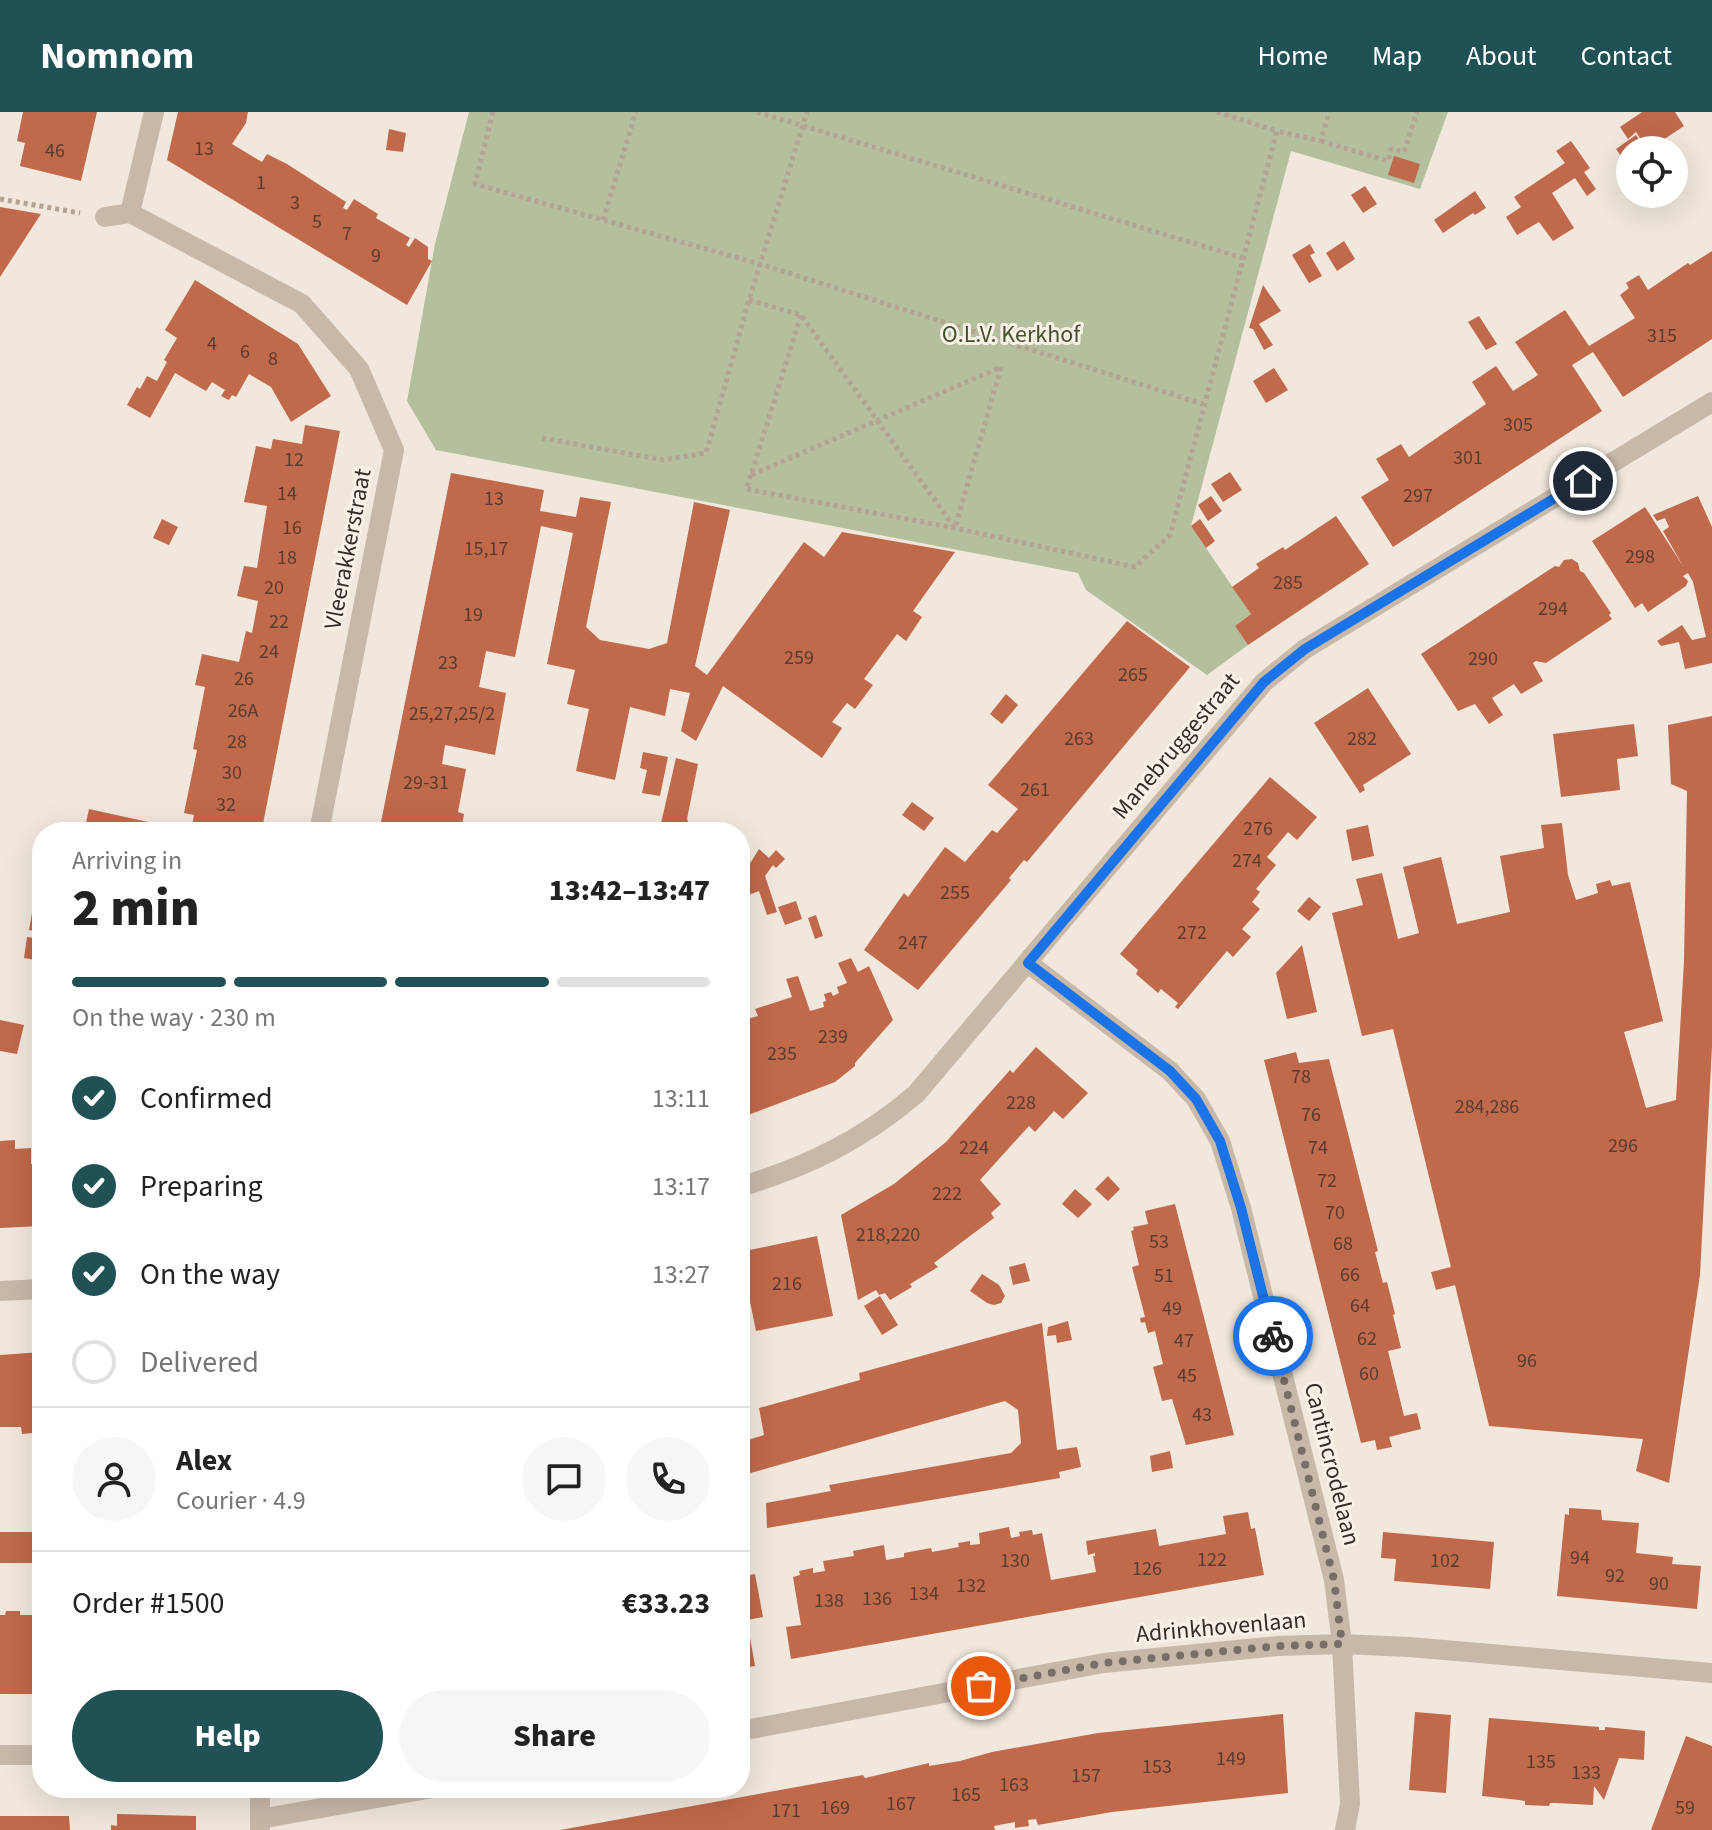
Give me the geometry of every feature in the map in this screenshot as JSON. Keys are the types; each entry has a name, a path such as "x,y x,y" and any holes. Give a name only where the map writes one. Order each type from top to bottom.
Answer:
{"street":[{"path":"105,217 130,213 154,112"},
{"name":"Vleerakkerstraat","path":"130,213 302,304 359,369 394,450 321,822"},
{"name":"Manebruggestraat","path":"750,1184 815,1161 889,1117 916,1094 1264,682 1305,649 1712,402"},
{"name":"Cantincrodelaan","path":"1028,963 1170,1071 1196,1099 1220,1141 1241,1208 1334,1580 1342,1644 1350,1804 1345,1830"},
{"path":"0,1291 32,1289"},
{"name":"Adrinkhovenlaan","path":"750,1729 1104,1663 1278,1646 1342,1644 1712,1673"},
{"path":"0,1755 32,1755"},
{"path":"260,1798 260,1824 385,1798"}],"path":[{"path":"493,112 475,184 760,264 1203,404"},
{"path":"603,220 636,112"},
{"path":"757,112 1243,258"},
{"path":"542,438 663,460 706,453 807,112"},
{"path":"1217,112 1388,161 1391,149 1404,152 1417,112"},
{"path":"1321,141 1329,112"},
{"path":"801,315 746,489 955,528 1135,567 1170,535 1277,131"},
{"path":"0,199 105,217"},
{"path":"749,300 801,315 955,528"},
{"path":"751,475 1001,367 955,528"}],"green space":[{"name":"O.L.V. Kerkhof","path":"469,112 1448,112 1420,189 1291,151 1191,526 1251,614 1235,626 1248,645 1207,675 1086,590 1078,573 436,450 407,401 435,244"}],"building":[{"path":"23,112 97,112 81,181 20,166 25,143 17,141"},
{"path":"178,112 248,112 246,123 232,144 262,162 267,154 287,164 346,202 343,208 347,210 354,199 378,214 376,218 410,238 406,245 409,247 415,238 428,247 428,259 432,261 407,305 167,160"},
{"path":"1642,112 1675,112 1684,126 1669,136 1639,136 1636,132 1626,136 1620,127"},
{"path":"389,129 406,133 403,152 386,150"},
{"path":"1571,141 1590,168 1584,172 1596,189 1587,196 1575,178 1552,193 1574,228 1553,241 1539,222 1517,235 1506,217 1521,207 1514,197 1565,163 1556,151"},
{"path":"1394,156 1420,164 1414,183 1388,175"},
{"path":"1365,186 1377,204 1363,213 1351,195"},
{"path":"1475,191 1486,208 1443,233 1434,220"},
{"path":"0,207 41,214 0,277"},
{"path":"1344,241 1355,259 1337,271 1326,253"},
{"path":"1310,244 1315,253 1310,255 1322,276 1309,283 1292,255"},
{"path":"1712,251 1712,339 1623,397 1593,352 1572,365 1602,411 1393,547 1361,497 1389,480 1376,459 1401,444 1409,457 1486,404 1472,382 1496,366 1513,391 1538,375 1515,342 1565,310 1589,346 1635,318 1620,295 1629,288 1626,283 1639,275 1648,290"},
{"path":"195,280 298,344 331,396 291,422 271,387 249,374 236,397 232,395 229,400 221,396 225,390 212,382 206,391 175,373 150,418 127,405 147,376 157,381 167,362 164,360 177,338 165,330"},
{"path":"1263,285 1281,311 1259,324 1273,345 1264,350 1253,329 1249,328"},
{"path":"1479,316 1497,344 1486,350 1468,322"},
{"path":"1274,368 1288,390 1266,403 1253,381"},
{"path":"305,425 340,431 263,822 193,822 194,815 184,813 197,750 193,749 205,687 195,685 202,654 239,662 246,631 252,633 258,601 237,596 244,566 257,568 267,506 244,502 256,446 271,449 273,439 302,444"},
{"path":"1230,472 1242,490 1223,502 1211,484"},
{"path":"451,473 544,490 540,511 576,517 580,497 611,502 586,627 600,640 649,649 667,643 694,502 730,510 695,666 707,675 804,542 824,557 842,532 955,552 913,611 922,617 906,641 897,634 864,679 873,685 855,709 847,703 832,722 842,728 822,758 723,686 696,741 681,731 690,693 670,689 665,716 630,707 615,780 576,771 589,709 567,704 575,670 547,664 573,533 541,526 515,657 486,651 479,687 506,693 495,755 445,745 442,764 466,769 458,812 464,814 463,822 381,822"},
{"path":"1211,496 1222,511 1208,521 1198,505"},
{"path":"1698,496 1712,527 1712,663 1685,669 1679,642 1661,646 1657,641 1682,625 1692,640 1706,637 1688,573 1683,576 1688,581 1686,586 1648,612 1642,603 1635,608 1592,541 1645,507 1683,566 1663,531 1669,527 1665,518 1657,521 1653,515"},
{"path":"1336,516 1369,564 1248,645 1235,626 1251,614 1232,587 1259,568 1256,564 1283,547 1285,550"},
{"path":"162,519 178,527 169,545 153,538"},
{"path":"1200,519 1215,541 1206,548 1191,526"},
{"path":"1572,559 1578,563 1580,571 1611,613 1612,619 1546,663 1533,663 1543,681 1521,694 1514,684 1492,698 1503,715 1489,724 1475,704 1458,711 1421,654 1555,566 1559,567 1564,560"},
{"path":"1127,621 1190,667 1027,862 1024,860 1009,878 1011,880 918,990 864,950 904,893 908,897 945,847 965,862 992,830 997,833 1018,809 988,785"},
{"path":"1368,688 1411,754 1363,785 1365,790 1360,793 1314,723"},
{"path":"1006,694 1018,705 1002,724 990,714"},
{"path":"1712,716 1712,1046 1700,1275 1669,1483 1636,1471 1643,1439 1489,1426 1455,1285 1436,1290 1431,1272 1451,1267 1393,1029 1362,1036 1332,913 1363,905 1356,879 1382,873 1398,939 1419,933 1403,867 1441,857 1457,924 1510,912 1500,856 1544,848 1541,825 1562,823 1568,875 1576,900 1598,893 1596,884 1610,880 1612,886 1630,882 1663,1021 1624,1032 1646,1108 1676,1100 1684,961 1687,791 1671,784 1668,725"},
{"path":"1634,724 1638,756 1617,759 1620,790 1561,797 1553,734"},
{"path":"643,752 668,757 660,796 642,793 647,770 640,768"},
{"path":"676,758 698,764 688,822 661,822"},
{"path":"1270,777 1317,817 1297,840 1288,832 1267,857 1276,865 1256,889 1260,892 1252,902 1260,909 1242,929 1251,937 1233,957 1227,951 1178,1009 1175,1007 1178,1003 1161,989 1158,993 1136,974 1138,970 1120,954"},
{"path":"912,802 934,818 924,831 902,815"},
{"path":"89,809 148,822 86,822"},
{"path":"1368,825 1374,856 1352,861 1346,830"},
{"path":"759,849 769,858 776,850 785,859 776,868 773,865 765,876 777,912 767,915 759,891 750,894 750,863"},
{"path":"1309,897 1321,907 1309,921 1297,911"},
{"path":"796,901 802,919 785,925 778,907"},
{"path":"816,915 823,936 815,939 808,918"},
{"path":"27,937 32,938 32,959 24,958"},
{"path":"1302,945 1317,1012 1287,1019 1276,973"},
{"path":"851,958 858,972 869,966 893,1020 855,1066 835,1082 750,1114 750,1018 758,1016 755,1009 792,997 786,979 798,976 810,1011 824,1007 824,994 831,992 833,996 839,993 837,987 847,983 838,963"},
{"path":"0,1020 24,1025 17,1054 0,1051"},
{"path":"1036,1047 1088,1093 1063,1119 1054,1111 1035,1132 1029,1126 980,1180 1001,1204 991,1213 994,1218 934,1263 938,1267 910,1284 912,1287 890,1300 885,1293 879,1295 876,1290 858,1300 841,1215 894,1184 946,1142 1010,1070 1013,1073"},
{"path":"1296,1052 1299,1063 1329,1059 1378,1251 1375,1252 1383,1283 1387,1282 1395,1314 1401,1348 1388,1351 1404,1416 1417,1413 1421,1429 1389,1437 1392,1447 1377,1450 1375,1440 1361,1443 1264,1060"},
{"path":"15,1140 15,1149 31,1148 32,1226 0,1228 0,1141"},
{"path":"1108,1176 1120,1189 1108,1201 1095,1189"},
{"path":"1075,1189 1092,1204 1078,1218 1062,1204"},
{"path":"1175,1204 1234,1435 1186,1445 1172,1399 1162,1401 1153,1367 1163,1364 1155,1331 1148,1333 1145,1322 1141,1323 1140,1318 1145,1317 1132,1267 1139,1265 1131,1231 1133,1227 1148,1224 1145,1211"},
{"path":"817,1236 833,1316 756,1331 750,1301 750,1250"},
{"path":"1025,1263 1030,1281 1013,1285 1009,1267"},
{"path":"982,1274 999,1285 1005,1296 1001,1303 987,1303 970,1291"},
{"path":"880,1296 898,1325 882,1335 864,1306"},
{"path":"1068,1321 1072,1340 1057,1343 1056,1335 1047,1336 1048,1327"},
{"path":"1042,1323 1057,1450 1077,1447 1081,1467 1059,1472 1060,1478 767,1528 766,1503 831,1491 829,1485 1011,1453 1021,1443 1018,1410 1005,1401 750,1473 750,1439 764,1435 759,1408 860,1380 859,1373"},
{"path":"32,1353 32,1433 22,1434 21,1427 0,1427 0,1355"},
{"path":"1170,1451 1173,1468 1152,1472 1150,1456"},
{"path":"1569,1508 1601,1510 1602,1520 1639,1523 1636,1553 1673,1557 1672,1564 1701,1566 1697,1609 1557,1596 1565,1514 1569,1515"},
{"path":"1248,1512 1251,1529 1255,1528 1264,1575 791,1659 786,1627 801,1625 793,1577 800,1575 799,1571 813,1568 813,1573 825,1571 823,1561 854,1556 853,1551 884,1545 886,1560 931,1548 932,1552 959,1547 958,1543 970,1541 970,1545 980,1544 979,1533 1009,1527 1011,1538 1020,1536 1019,1532 1032,1530 1033,1535 1042,1533 1051,1580 1096,1572 1095,1553 1088,1555 1086,1541 1156,1529 1159,1546 1226,1534 1223,1516"},
{"path":"0,1532 32,1532 32,1563 0,1563"},
{"path":"1383,1532 1494,1542 1490,1589 1394,1581 1396,1559 1381,1558"},
{"path":"755,1574 763,1617 750,1619 750,1575"},
{"path":"6,1611 20,1611 20,1615 32,1615 32,1694 0,1694 0,1615 5,1615"},
{"path":"750,1637 755,1666 750,1667"},
{"path":"1415,1712 1451,1715 1446,1793 1409,1790"},
{"path":"1283,1714 1288,1793 1112,1812 1038,1825 1036,1819 1028,1820 1029,1826 1015,1828 1015,1822 994,1826 995,1830 560,1830 750,1798 750,1796 863,1775 865,1778 929,1763 929,1766 960,1761 992,1752 1098,1733"},
{"path":"1489,1718 1599,1727 1599,1730 1605,1730 1605,1727 1645,1731 1644,1760 1619,1758 1604,1800 1594,1786 1593,1805 1525,1805 1525,1801 1482,1796"},
{"path":"1686,1736 1712,1746 1712,1830 1651,1830"},
{"path":"117,1814 196,1816 196,1830 111,1830 111,1825 117,1826"},
{"path":"0,1816 69,1816 70,1830 0,1830"}],"way so far":[{"path":"981,1686 1104,1663 1278,1646 1342,1644 1334,1580 1273,1336"}],"route":[{"path":"1273,1336 1241,1208 1220,1141 1196,1099 1170,1071 1028,963 1264,682 1305,649 1583,481"}]}
